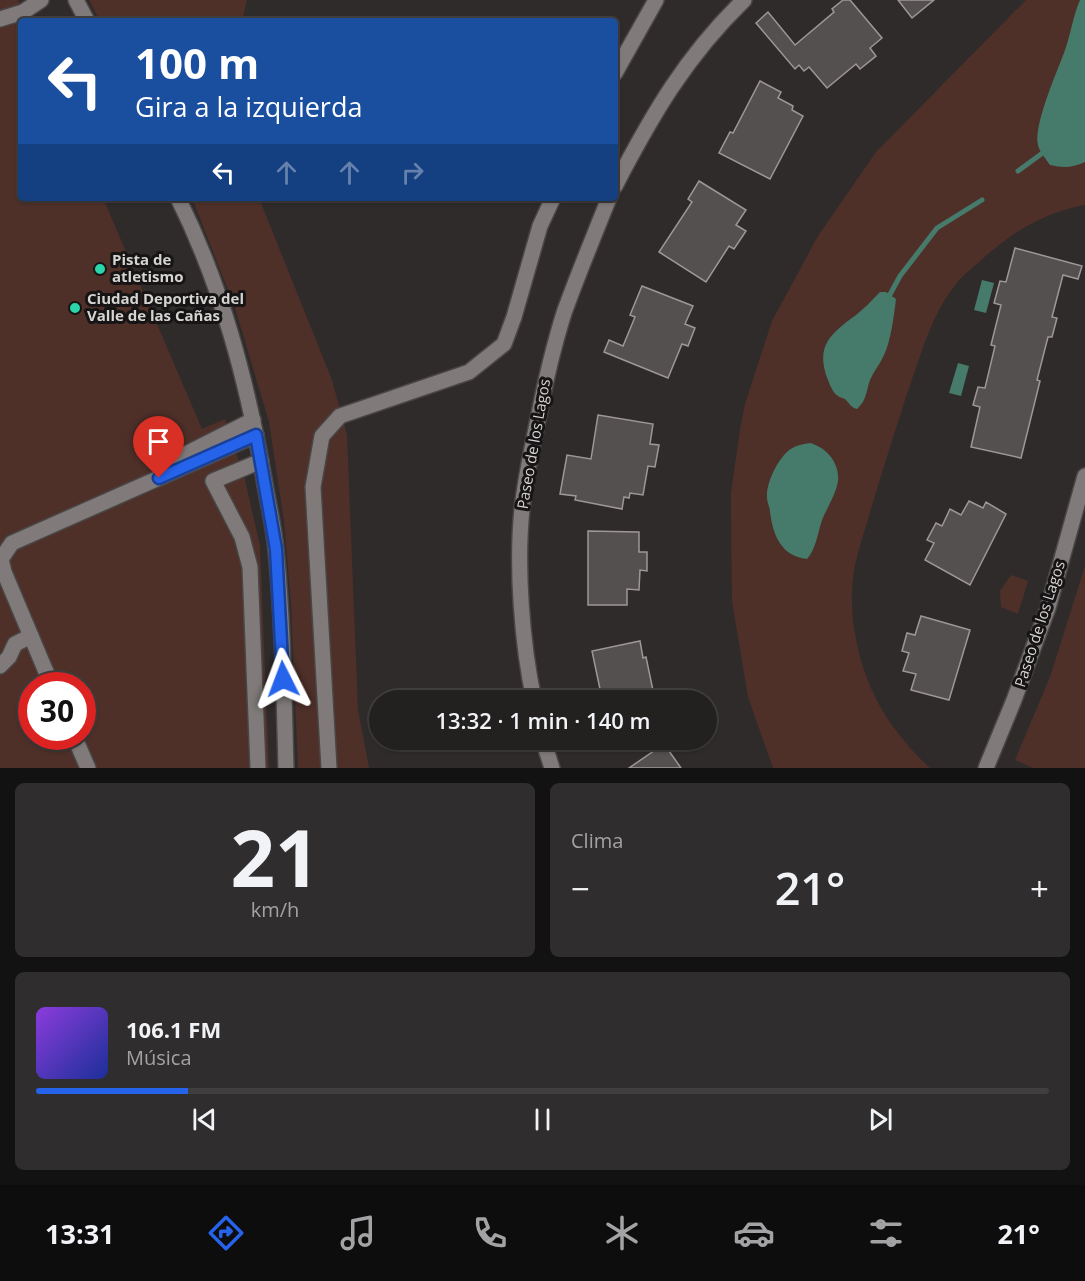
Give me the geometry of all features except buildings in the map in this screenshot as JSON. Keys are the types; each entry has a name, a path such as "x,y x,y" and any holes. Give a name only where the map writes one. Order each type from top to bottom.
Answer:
{"street":[{"path":"0,19 23,12 41,0"},
{"path":"76,0 85,18"},
{"path":"618,68 656,0"},
{"path":"618,181 667,91 697,51 744,0"},
{"path":"179,201 213,274 237,352 255,428 276,549 286,768"},
{"path":"329,768 313,487 322,436 340,416 469,372 504,344 540,226 552,201"},
{"name":"Paseo de los Lagos","path":"532,690 522,619 520,549 522,510 548,370 580,269 608,201"},
{"path":"46,672 4,572 1,560 12,543 201,459 255,428"},
{"path":"0,543 219,439 255,428"},
{"path":"201,459 242,537 250,567 258,768"},
{"path":"213,481 261,461"},
{"name":"Paseo de los Lagos","path":"987,768 1048,608 1085,476"},
{"path":"0,666 9,657 15,644 31,636"},
{"path":"80,750 88,768"},
{"path":"546,750 552,768"}],"shaded area":[{"name":"Ciudad Deportiva del Valle de las Cañas","path":"0,0 18,0 26,18 18,18 18,201 104,201 202,429 225,419 245,480 260,546 269,768 0,768"},
{"path":"89,0 247,0 243,18 98,18"},
{"path":"1026,0 1085,0 1085,205 1055,213 1015,233 958,281 947,296 928,336 908,391 858,552 854,572 852,612 864,669 879,705 889,721 930,768 773,768 748,697 732,601 731,516 731,493 745,404 772,321 818,236 876,152"},
{"path":"1080,0 1085,0 1085,162 1059,167 1050,165 1045,158 1039,147 1037,136 1042,111 1065,50"},
{"path":"193,201 260,201 332,380 347,435 358,710 369,768 298,768 291,604 284,521 269,422 235,308"},
{"path":"982,280 994,283 986,313 974,310"},
{"path":"880,292 886,292 896,299 892,328 884,355 857,409 836,395 832,389 824,368 824,350 832,335"},
{"path":"958,363 969,366 961,396 949,393"},
{"path":"810,443 821,448 831,457 837,468 838,481 822,520 815,545 807,559 791,554 780,543 773,529 767,492 770,479 784,455 795,447"},
{"path":"1085,566 1085,768 1033,768 1015,760 1050,677"},
{"path":"1011,575 1028,581 1018,614 1001,607 1000,591"}],"waterway":[{"path":"1018,171 1048,149"},
{"path":"887,300 900,276 937,228 982,200"}],"place":[{"name":"Pista de atletismo","path":"100,269"},
{"name":"Ciudad Deportiva del Valle de las Cañas","path":"75,308"}],"route":[{"path":"159,478 256,435 276,549 283,679"}]}
